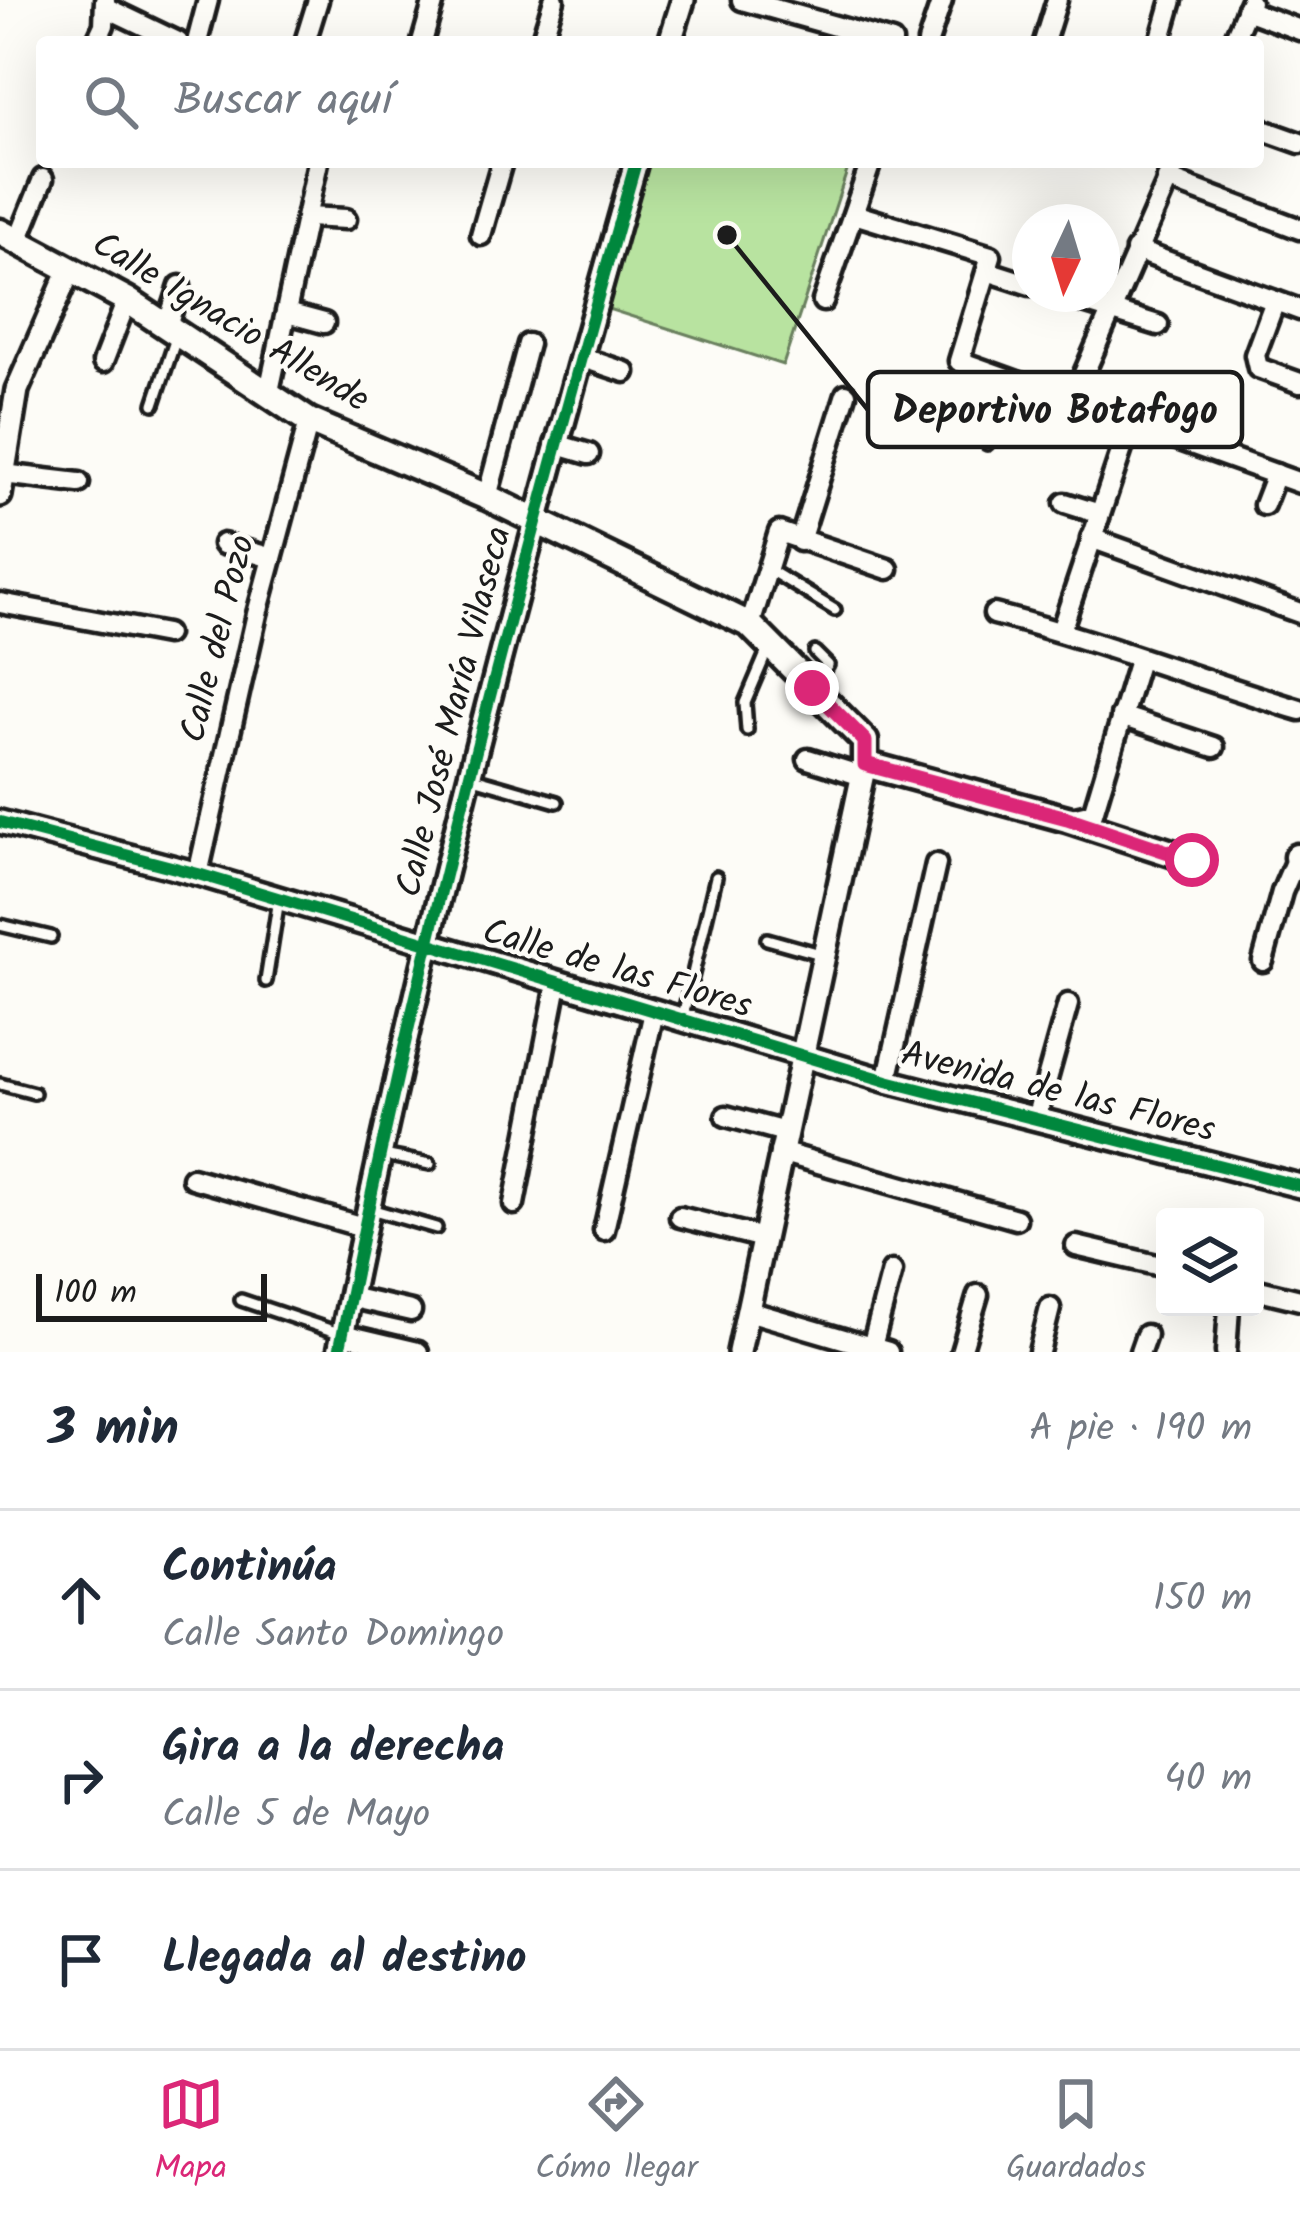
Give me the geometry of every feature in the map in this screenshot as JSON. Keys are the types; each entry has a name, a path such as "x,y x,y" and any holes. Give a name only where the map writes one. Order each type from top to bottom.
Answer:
{"main road":[{"name":"Calle Ignacio Allende","path":"9,236 128,300 309,421 488,497 750,625 865,741 863,770"},
{"path":"863,770 1067,818 1192,860"}],"street":[{"path":"198,36 208,0"},
{"path":"306,36 318,0"},
{"path":"424,36 434,0"},
{"path":"543,36 554,0"},
{"path":"672,36 682,0"},
{"path":"742,0 870,36"},
{"path":"819,22 825,0"},
{"path":"930,36 942,0"},
{"path":"1046,36 1057,0"},
{"path":"1162,36 1172,0"},
{"path":"99,36 105,3 167,36"},
{"path":"1236,36 1249,5 1300,30"},
{"path":"1264,130 1300,142"},
{"path":"268,396 317,168"},
{"path":"481,235 500,168"},
{"name":"Calle José María Vilaseca","path":"340,1343 468,776 534,520 634,168"},
{"path":"823,301 869,168"},
{"path":"1120,288 1172,170 1300,229"},
{"path":"9,236 43,179"},
{"path":"854,214 991,256 958,361 1300,483"},
{"path":"307,217 346,219"},
{"path":"1136,250 1300,310"},
{"path":"70,269 17,390 2,484 79,483"},
{"path":"987,271 1012,279"},
{"path":"172,329 180,286"},
{"path":"103,362 128,300"},
{"path":"1275,301 1255,356 1258,368 1300,383"},
{"path":"1072,401 1110,312"},
{"path":"1113,312 1158,326"},
{"path":"287,313 324,323"},
{"path":"488,497 528,344"},
{"path":"580,357 625,371"},
{"path":"800,541 846,394"},
{"name":"Calle del Pozo","path":"197,874 309,421"},
{"path":"1061,631 1131,422"},
{"path":"556,444 589,454"},
{"path":"1264,505 1276,474"},
{"path":"1065,503 1100,514"},
{"path":"750,625 779,532 888,569"},
{"path":"1091,538 1300,613"},
{"path":"223,544 272,558"},
{"path":"0,603 166,634"},
{"path":"994,614 1061,631 1300,710"},
{"path":"1067,818 1093,813 1138,660"},
{"path":"1121,716 1214,747"},
{"path":"739,1352 863,770 808,759"},
{"name":"Calle de las Flores","path":"0,822 197,874 802,1056"},
{"path":"1263,961 1282,892 1299,858"},
{"path":"887,1081 936,864"},
{"path":"514,1204 557,983"},
{"path":"1036,1119 1068,1004"},
{"path":"604,1230 654,1012"},
{"name":"Avenida de las Flores","path":"802,1056 1300,1186"},
{"path":"726,1116 782,1142 1016,1219"},
{"path":"193,1178 365,1218"},
{"path":"680,1217 763,1238"},
{"path":"1076,1246 1156,1265"},
{"path":"748,1311 880,1350 892,1271"},
{"path":"1264,1290 1300,1300"},
{"path":"961,1352 978,1295"},
{"path":"350,1297 411,1312"},
{"path":"1039,1352 1050,1308"},
{"path":"1226,1352 1228,1316"},
{"path":"340,1343 418,1352"}],"lane":[{"path":"154,404 172,329"},
{"path":"987,444 1007,378"},
{"path":"767,568 835,610"},
{"path":"747,730 746,703 770,644"},
{"path":"812,688 828,665 815,652"},
{"path":"468,776 556,802"},
{"path":"682,1020 716,877"},
{"path":"266,981 279,899"},
{"path":"0,925 51,938"},
{"path":"767,939 824,956"},
{"path":"0,1084 34,1094"},
{"path":"380,1155 430,1164"},
{"path":"365,1218 436,1228"},
{"path":"241,1300 340,1343"}],"green space":[{"path":"647,168 848,168 783,365 608,309"}],"cycle path":[{"path":"339,1352 403,1052 475,754 634,168"},
{"path":"0,822 198,874 887,1081 1300,1186"}],"place":[{"name":"Deportivo Botafogo","path":"727,235"}],"route":[{"path":"812,688 865,741 865,764 1067,818 1192,860"}]}
